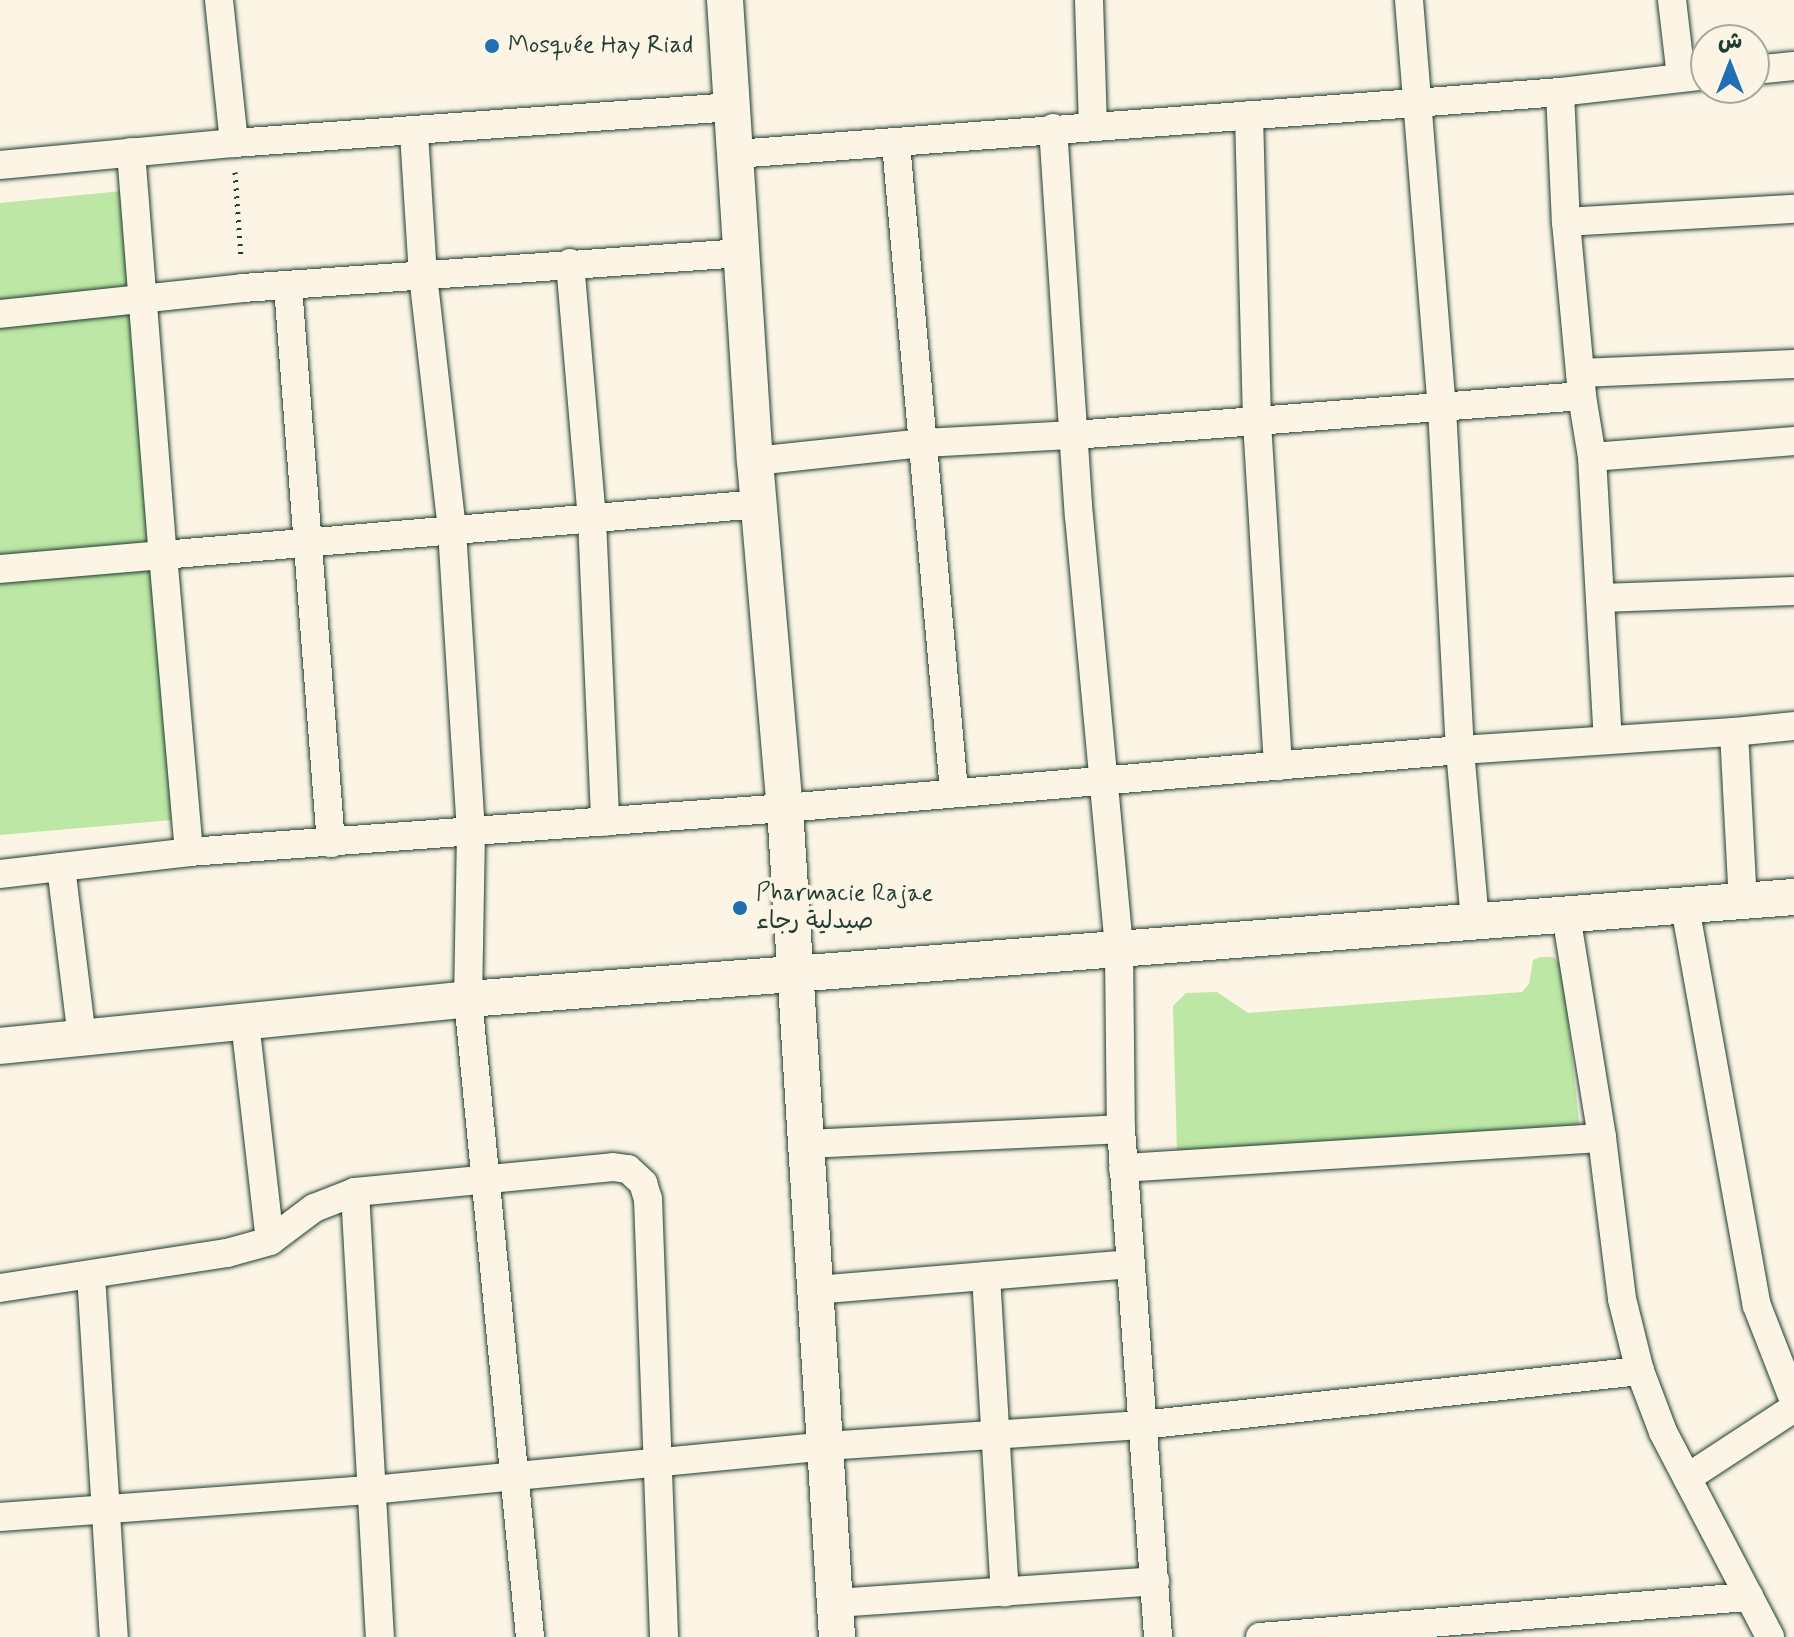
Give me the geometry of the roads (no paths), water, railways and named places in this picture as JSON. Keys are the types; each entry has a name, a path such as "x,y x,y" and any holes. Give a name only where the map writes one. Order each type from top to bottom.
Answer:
{"street":[{"path":"219,0 234,143"},
{"path":"725,0 755,461 785,808 836,1620 1005,1592 1155,1581"},
{"path":"1089,0 1093,126"},
{"path":"1409,0 1442,408 1460,750 1475,922"},
{"path":"1672,0 1690,65"},
{"path":"1770,68 1794,66"},
{"path":"736,154 1560,92 1690,76"},
{"path":"1560,92 1566,222 1581,385 1592,457 1608,740"},
{"path":"0,165 234,143 414,133 733,107"},
{"path":"1249,115 1257,422 1278,766"},
{"path":"1053,128 1074,435 1119,950 1123,1168 1158,1637"},
{"path":"414,133 423,275 452,530 471,831 468,999 530,1637"},
{"path":"896,144 954,791"},
{"path":"131,152 140,300 189,852"},
{"path":"1566,222 1794,209"},
{"path":"0,314 243,288 742,253"},
{"path":"570,263 592,519 605,822"},
{"path":"288,287 331,843"},
{"path":"755,461 924,443 1442,408 1581,385 1794,364"},
{"path":"1592,457 1794,441"},
{"path":"0,569 759,504"},
{"path":"1602,598 1794,591"},
{"path":"0,874 189,852 785,808 1102,778 1794,726"},
{"path":"1734,732 1743,902"},
{"path":"61,867 82,1038"},
{"path":"0,1046 468,999 1794,897"},
{"path":"1685,907 1757,1306 1794,1401"},
{"path":"1566,915 1602,1138 1622,1299 1640,1371 1663,1432 1770,1637"},
{"path":"245,1022 270,1241"},
{"path":"805,1144 1121,1129"},
{"path":"1123,1168 1602,1138"},
{"path":"0,1288 178,1263 270,1241 314,1208 355,1192 485,1182 613,1167 628,1169 643,1183 648,1199 664,1637"},
{"path":"355,1192 380,1637"},
{"path":"815,1290 1130,1264"},
{"path":"91,1275 114,1637"},
{"path":"986,1276 1005,1592"},
{"path":"0,1517 371,1490 825,1446 1142,1425 1640,1371"},
{"path":"1687,1478 1794,1408"},
{"path":"1260,1637 1749,1597"}],"place":[{"name":"Mosquée Hay Riad","path":"492,46"},
{"name":"Pharmacie Rajae صيدلية رجاء","path":"740,908"}]}
